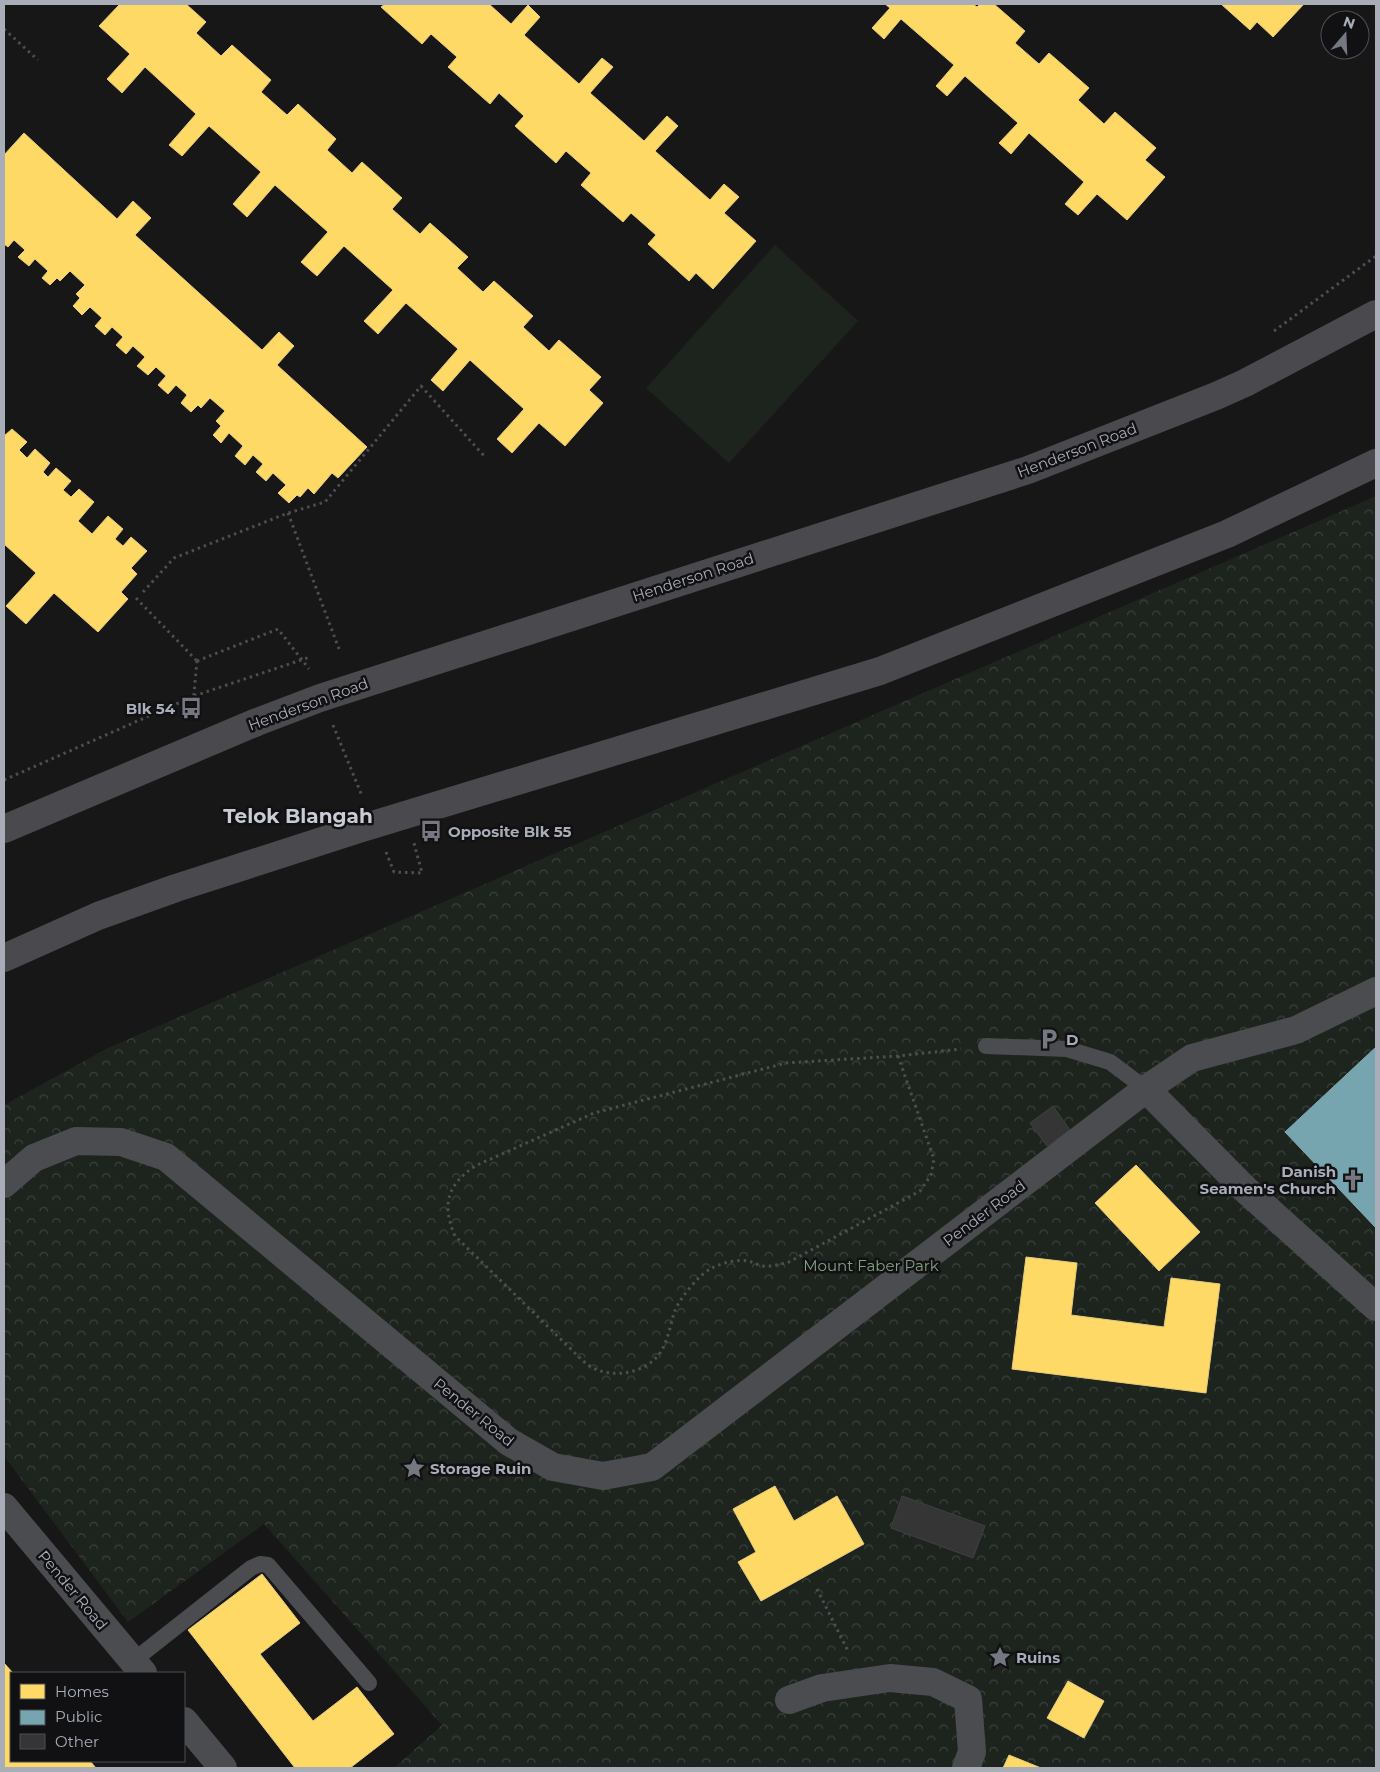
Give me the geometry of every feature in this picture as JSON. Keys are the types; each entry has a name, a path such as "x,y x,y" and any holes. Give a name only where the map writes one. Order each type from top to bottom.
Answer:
{"main road":[{"name":"Henderson Road","path":"4,829 257,722 320,698 1028,470 1245,383 1376,314"},
{"path":"4,958 98,916 176,888 367,826 880,671 1227,534 1376,463"}],"street":[{"name":"Pender Road","path":"4,1184 34,1158 76,1141 121,1142 166,1158 509,1442 553,1467 603,1476 652,1467 1146,1089 1192,1058 1296,1030 1376,991"},
{"path":"1146,1089 1247,1191 1376,1307"},
{"name":"Pender Road","path":"4,1507 138,1667"},
{"path":"789,1700 822,1688 890,1678 933,1682 968,1699 972,1752 966,1768"},
{"path":"185,1723 223,1768"}],"lane":[{"path":"986,1046 1067,1049 1110,1062 1146,1089"},
{"path":"138,1667 251,1568 260,1564 268,1565 370,1683"}],"path":[{"path":"4,29 38,60"},
{"path":"1268,335 1376,256"},
{"path":"143,592 174,558 288,513 325,502 421,386 486,458"},
{"path":"288,513 339,649"},
{"path":"136,598 197,661 188,751"},
{"path":"197,661 278,629 308,667 312,676"},
{"path":"4,780 194,696 310,657"},
{"path":"331,720 364,801"},
{"path":"383,845 394,872 422,873"},
{"path":"898,1056 934,1159 931,1175 920,1191 789,1262 775,1266 761,1266 747,1261 728,1262 710,1269 690,1288 675,1311 668,1337 660,1353 648,1365 634,1371 619,1374 604,1372 590,1366 578,1357 455,1236 449,1221 447,1205 452,1189 462,1175 475,1166 594,1112 786,1064 898,1056 986,1046"},
{"path":"817,1589 853,1660"}],"green space":[{"path":"775,245 858,321 729,463 646,388"},
{"name":"Mount Faber Park","path":"1376,496 1376,1768 394,1768 442,1725 264,1524 128,1622 4,1456 4,1105 108,1048"}],"building: Homes":[{"path":"120,4 186,4 206,22 196,33 221,56 232,45 271,80 261,92 287,115 298,104 336,139 327,150 352,173 362,162 402,198 392,209 420,234 430,223 468,257 457,268 483,292 494,281 533,316 523,327 549,351 559,340 601,377 589,390 603,403 565,446 539,423 512,453 497,439 524,409 470,360 443,391 431,380 458,349 406,303 378,334 364,321 393,290 344,246 317,276 301,262 328,232 275,185 247,217 233,204 261,172 209,126 182,156 169,145 196,114 145,67 122,93 107,79 130,54 99,26"},
{"path":"385,4 489,4 511,24 528,5 540,17 524,35 579,84 602,58 613,67 590,93 644,141 667,116 678,126 655,151 710,200 724,184 739,197 724,213 756,241 713,289 696,273 689,281 648,244 656,235 631,213 623,222 581,185 591,173 566,151 556,163 515,126 524,116 499,93 490,104 448,67 457,57 431,34 422,44 381,7"},
{"path":"885,4 973,4 977,7 980,4 994,4 1025,31 1015,43 1039,64 1049,53 1089,88 1078,100 1104,124 1115,112 1156,148 1145,160 1165,177 1127,220 1097,194 1078,215 1065,204 1084,182 1029,133 1011,154 999,143 1018,123 965,76 947,96 936,86 954,65 901,19 884,39 872,28 890,8"},
{"path":"1221,4 1304,4 1273,37 1257,22 1250,30"},
{"path":"24,133 117,219 133,201 151,218 135,235 262,350 279,332 294,346 277,365 367,447 338,478 332,473 314,494 308,488 300,497 297,495 289,503 278,493 286,485 273,473 266,481 256,472 263,464 253,455 245,465 235,456 243,446 229,433 221,443 213,435 221,426 216,421 225,411 210,398 201,408 198,405 191,412 181,403 187,395 176,385 168,394 158,385 166,376 156,367 148,375 137,366 145,357 133,346 126,354 116,345 123,337 112,327 105,335 95,326 102,318 90,307 82,315 73,306 80,298 76,294 85,285 70,271 60,281 57,278 50,285 42,278 48,271 35,259 29,266 18,257 25,250 14,240 8,247 4,244 4,155"},
{"path":"12,429 27,442 19,450 27,458 35,449 50,463 43,472 48,477 56,468 71,481 63,490 71,497 79,489 94,502 78,521 92,534 108,516 123,529 115,539 123,546 131,537 147,551 131,568 137,574 121,592 128,599 98,632 54,593 26,624 6,606 36,573 4,544 4,436"},
{"path":"1136,1165 1200,1232 1159,1271 1095,1203"},
{"path":"1026,1257 1077,1263 1071,1315 1164,1327 1171,1278 1220,1284 1206,1393 1012,1369"},
{"path":"775,1486 794,1521 837,1496 864,1544 761,1601 738,1562 756,1552 733,1509"},
{"path":"262,1574 300,1623 260,1654 313,1721 357,1687 394,1734 350,1768 295,1768 188,1630"},
{"path":"4,1663 12,1672 10,1672 10,1762 91,1762 96,1768 4,1768"},
{"path":"1068,1681 1104,1701 1084,1738 1047,1718"},
{"path":"1009,1755 1041,1768 1003,1768"}],"building: Public":[{"name":"Danish Seamen's Church","path":"1376,1047 1376,1228 1285,1132"}],"building: Other":[{"path":"1053,1106 1070,1130 1047,1146 1030,1123"},
{"path":"902,1496 985,1526 973,1558 891,1528"}],"place":[{"name":"Blk 54","path":"191,708"},
{"name":"Opposite Blk 55","path":"431,831"},
{"name":"D","path":"1049,1039"},
{"name":"Danish Seamen's Church","path":"1353,1180"},
{"name":"Storage Ruin","path":"414,1468"},
{"name":"Ruins","path":"1000,1657"}],"district":[{"name":"Telok Blangah","path":"298,816"}]}
